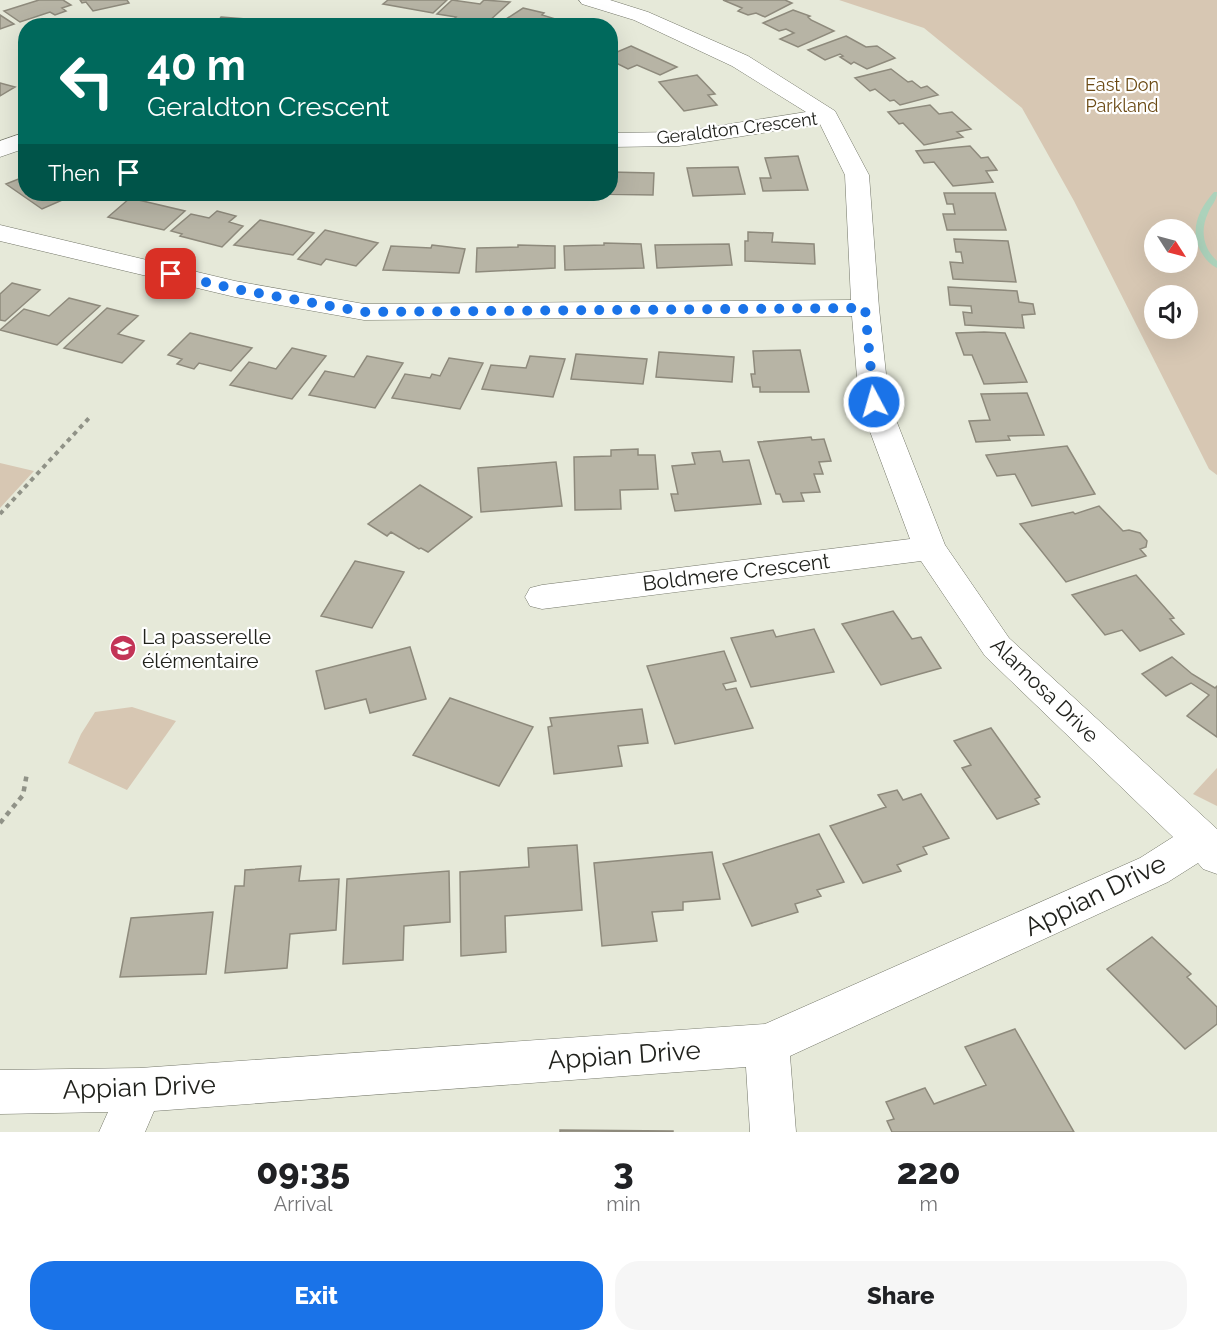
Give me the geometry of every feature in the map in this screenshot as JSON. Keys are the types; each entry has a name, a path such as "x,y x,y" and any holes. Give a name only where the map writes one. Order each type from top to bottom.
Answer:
{"street":[{"path":"589,0 641,16 740,61 827,116"},
{"name":"Geraldton Crescent","path":"618,140 679,139 827,116"},
{"name":"Alamosa Drive","path":"827,116 857,175 865,308 874,402 930,548 998,647 1212,847"},
{"path":"0,150 18,142"},
{"path":"0,232 235,289 364,312 865,308"},
{"name":"Boldmere Crescent","path":"542,597 930,548"},
{"name":"Appian Drive","path":"0,1092 141,1090 766,1045 1154,870 1212,847"},
{"path":"766,1045 773,1132"},
{"path":"122,1132 141,1090"}],"path":[{"path":"0,514 89,418"},
{"path":"0,824 23,795 27,773"}],"green space":[{"name":"East Don Parkland","path":"839,0 1217,0 1217,475 1209,469 1074,201 1022,108 924,28"},
{"path":"0,463 34,471 0,508"},
{"path":"132,707 176,721 127,790 68,763 81,734 95,712"},
{"path":"1217,768 1217,806 1193,794"}],"building":[{"path":"39,0 63,0 71,5 62,8 66,11 55,15 50,12 32,18 18,18 18,21 4,11"},
{"path":"80,0 127,0 129,3 93,11 86,2 82,3"},
{"path":"388,0 447,0 433,13 383,4"},
{"path":"452,0 480,4 484,0 510,2 492,18 455,18 437,14"},
{"path":"723,0 785,0 792,3 765,17 756,13 748,15 738,11 742,8"},
{"path":"523,8 544,13 542,15 552,18 508,18"},
{"path":"793,10 810,16 808,17 811,20 834,31 798,47 780,39 794,33 786,29 779,31 763,23"},
{"path":"0,15 14,24 0,29"},
{"path":"846,36 866,47 877,46 895,58 867,69 854,62 851,64 840,57 843,56 840,54 825,60 808,50"},
{"path":"631,46 677,67 660,75 637,65 628,69 618,64 618,52"},
{"path":"891,69 908,82 912,81 921,88 927,86 938,95 900,105 894,100 890,101 875,89 870,91 855,78"},
{"path":"697,75 715,94 708,95 717,105 684,111 659,82"},
{"path":"0,83 15,87 0,96"},
{"path":"930,105 939,114 952,112 971,129 957,132 963,137 924,145 903,123 899,124 888,112"},
{"path":"970,146 981,158 988,157 997,170 986,171 993,182 953,186 934,162 924,163 916,151"},
{"path":"798,156 808,190 763,191 760,178 771,178 765,158"},
{"path":"738,167 745,194 693,196 687,168"},
{"path":"618,172 654,173 653,195 618,194"},
{"path":"18,179 18,192 6,184"},
{"path":"944,193 995,193 1006,230 947,230 943,214 955,214 953,204 947,204"},
{"path":"30,201 60,201 42,209"},
{"path":"127,201 143,201 185,211 164,230 108,217"},
{"path":"217,211 236,216 229,222 243,226 222,247 180,236 182,234 171,231 191,214 209,218"},
{"path":"260,220 314,233 293,255 234,245"},
{"path":"325,230 378,243 356,266 326,259 321,265 298,259"},
{"path":"748,232 773,233 772,242 814,244 815,264 745,261 745,241 748,241"},
{"path":"954,239 1008,241 1016,282 953,279 950,262 963,263 961,252 956,252"},
{"path":"604,243 641,244 644,268 565,270 564,246 604,245"},
{"path":"729,244 732,265 657,268 655,245"},
{"path":"432,245 465,249 459,273 383,270 391,246 431,248"},
{"path":"518,245 555,246 555,268 476,272 477,248 518,247"},
{"path":"12,283 40,290 5,321 0,320 0,294"},
{"path":"948,287 1017,291 1019,302 1033,304 1035,314 1022,315 1024,328 965,325 963,312 972,313 971,306 950,305"},
{"path":"69,298 100,306 57,345 0,330 24,309 49,316"},
{"path":"107,308 138,316 118,334 144,341 122,363 64,348"},
{"path":"190,333 252,348 231,371 199,363 194,369 177,364 182,359 168,355"},
{"path":"956,333 1005,333 1027,382 984,384 972,355 964,355"},
{"path":"292,348 326,356 292,399 230,385 249,362 276,369"},
{"path":"800,350 809,392 760,392 760,387 753,387 751,374 755,374 753,351"},
{"path":"659,352 734,357 732,382 656,377"},
{"path":"576,354 647,359 643,384 571,379"},
{"path":"367,356 403,363 375,408 309,395 325,371 354,377"},
{"path":"530,356 565,359 553,397 482,389 491,365 526,368"},
{"path":"449,358 483,363 460,409 392,398 405,374 430,378 432,374 440,376"},
{"path":"1027,393 1044,435 1008,436 1010,440 976,442 969,421 990,420 981,394"},
{"path":"811,437 812,440 824,439 831,461 819,462 823,474 814,474 820,492 801,493 804,501 783,502 780,494 776,494 758,442"},
{"path":"1067,446 1095,494 1032,506 1015,474 997,476 986,455"},
{"path":"638,449 638,455 655,455 658,489 620,490 621,509 575,510 574,457 611,456 611,450"},
{"path":"720,451 723,462 749,460 761,504 675,511 671,494 678,494 672,466 695,464 692,453"},
{"path":"556,462 562,506 481,512 478,468"},
{"path":"420,485 472,517 428,552 391,532 387,536 368,524"},
{"path":"1099,506 1123,531 1140,533 1147,541 1146,547 1140,549 1146,556 1066,582 1020,524 1073,512 1075,514"},
{"path":"355,561 404,572 372,628 321,616"},
{"path":"1136,575 1174,618 1170,619 1184,634 1140,651 1122,630 1105,635 1072,595"},
{"path":"893,611 912,639 921,637 941,668 881,685 842,624"},
{"path":"814,629 834,672 751,687 731,638 773,630 776,637"},
{"path":"410,647 426,699 370,713 366,699 325,709 316,671"},
{"path":"724,651 736,681 723,684 726,690 736,688 753,728 675,744 647,666"},
{"path":"1172,657 1192,674 1215,688 1217,686 1217,737 1187,716 1209,695 1191,683 1166,696 1142,674"},
{"path":"450,698 533,727 499,786 413,755"},
{"path":"642,709 648,743 618,746 622,766 554,774 548,727 552,726 550,718"},
{"path":"991,728 1040,797 1035,799 1039,804 997,819 962,768 971,765 954,741"},
{"path":"897,790 903,800 921,794 949,838 923,847 927,854 897,865 901,871 863,883 830,826 886,807 878,795"},
{"path":"819,834 844,882 817,890 821,896 795,904 798,912 752,926 723,864"},
{"path":"577,845 582,910 505,916 506,952 461,956 460,872 529,867 528,848"},
{"path":"712,852 720,899 683,902 683,910 652,912 657,941 602,946 594,863"},
{"path":"301,866 299,881 339,879 336,930 290,934 287,968 225,973 235,886 244,886 245,870"},
{"path":"449,871 450,922 404,926 403,960 343,964 347,879"},
{"path":"213,912 206,974 120,977 131,918"},
{"path":"1152,937 1191,974 1187,977 1217,1007 1217,1024 1185,1049 1107,969"},
{"path":"1015,1029 1074,1132 892,1132 887,1121 894,1119 886,1102 925,1088 934,1104 986,1085 965,1047"},
{"path":"560,1130 673,1131 673,1132 560,1132"}],"waterway":[{"path":"1217,194 1204,211 1199,230 1203,249 1217,265"}],"place":[{"name":"La passerelle élémentaire","path":"123,648"}],"route":[{"path":"171,274 235,289 364,312 865,308 874,402"}]}
